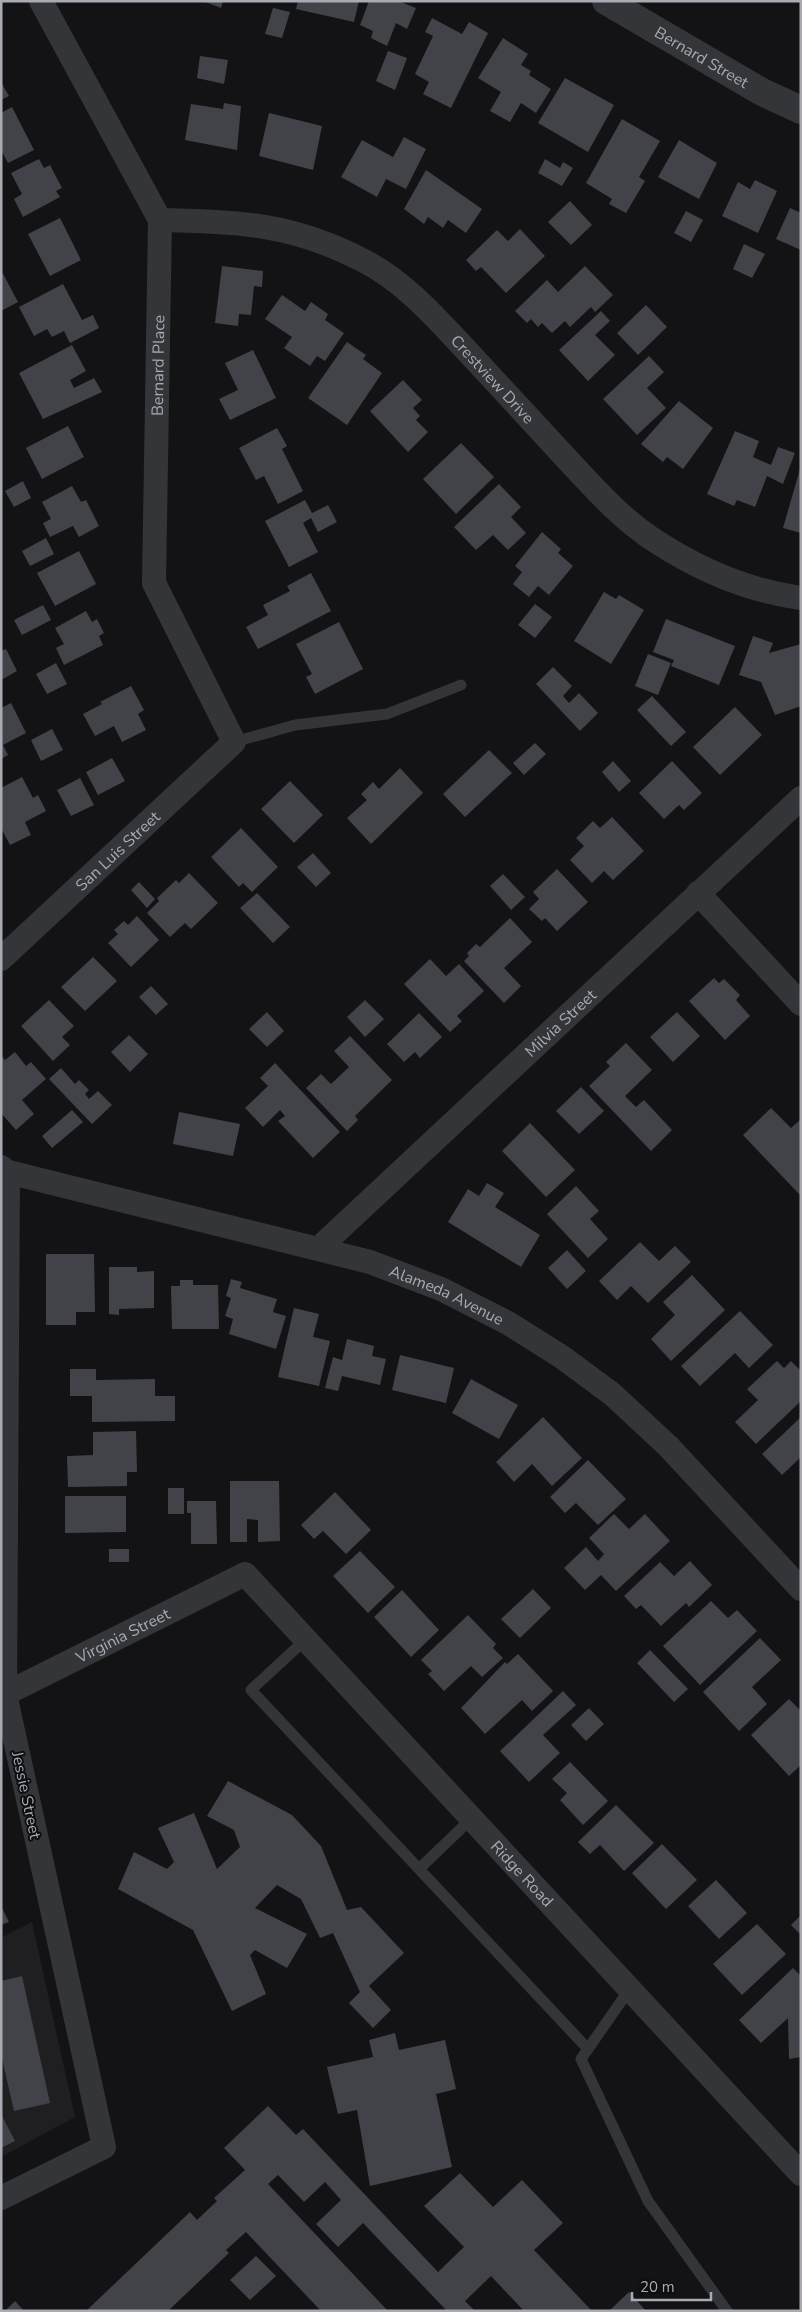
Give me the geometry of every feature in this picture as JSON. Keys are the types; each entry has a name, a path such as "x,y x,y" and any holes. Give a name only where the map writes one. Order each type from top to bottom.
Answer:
{"street":[{"name":"Bernard Place","path":"41,1 160,220 154,583 234,742"},
{"name":"Bernard Street","path":"606,1 762,92 801,110"},
{"name":"Crestview Drive","path":"160,220 241,222 288,230 328,243 365,261 404,288 436,318 612,506 656,542 694,564 734,582 782,596 801,598"},
{"name":"San Luis Street","path":"2,956 234,742"},
{"name":"Milvia Street","path":"319,1248 801,798"},
{"path":"698,894 801,1004"},
{"name":"Alameda Avenue","path":"5,1169 370,1262 440,1289 508,1323 562,1356 612,1394 668,1446 801,1589"},
{"name":"Jessie Street","path":"1,2198 104,2147 3,1695 5,1169"},
{"name":"Virginia Street","path":"3,1695 245,1574"},
{"name":"Ridge Road","path":"245,1574 629,1990 799,2169"}],"lane":[{"path":"234,742 295,725 387,714 462,685"},
{"path":"306,1640 251,1690 588,2048"},
{"path":"419,1869 471,1819"},
{"path":"629,1990 580,2059 648,2201 728,2311"}],"shaded area":[{"path":"32,1922 75,2117 1,2157 1,1938"}],"building":[{"path":"203,1 223,1 221,8"},
{"path":"298,1 359,1 354,22 296,9"},
{"path":"369,1 398,1 416,8 407,29 396,23 387,46 371,38 373,31 360,25"},
{"path":"273,8 290,12 282,38 265,34"},
{"path":"432,18 462,34 469,22 488,33 451,108 423,94 429,82 415,74 433,36 425,32"},
{"path":"503,38 528,54 521,65 531,71 529,75 551,89 536,113 521,103 510,122 490,111 501,92 478,78"},
{"path":"388,51 407,58 395,90 376,81"},
{"path":"200,56 228,60 224,84 197,78"},
{"path":"565,78 614,105 588,152 538,123"},
{"path":"1,82 9,96 1,100"},
{"path":"224,103 241,106 237,150 185,140 191,104 223,109"},
{"path":"12,107 34,150 8,163 1,150 1,113"},
{"path":"269,113 322,126 313,170 259,156"},
{"path":"622,119 660,141 639,177 645,181 626,213 609,204 612,199 586,183"},
{"path":"404,137 426,149 406,189 386,179 377,197 341,177 362,140 393,157"},
{"path":"679,140 717,163 699,199 658,177"},
{"path":"39,159 44,168 50,165 62,188 56,191 60,197 23,217 14,199 22,194 11,173"},
{"path":"545,159 560,168 563,162 573,168 562,186 538,173"},
{"path":"426,170 482,209 466,233 448,220 443,228 428,217 424,224 404,209"},
{"path":"755,180 777,191 758,233 722,216 738,182 750,189"},
{"path":"570,201 592,225 571,245 548,222"},
{"path":"790,208 801,213 801,250 776,239"},
{"path":"686,211 703,220 691,242 674,233"},
{"path":"60,218 81,260 50,276 28,234"},
{"path":"520,229 545,256 506,293 481,267 476,271 466,260 497,230 508,241"},
{"path":"744,244 765,254 752,278 733,269"},
{"path":"222,266 263,271 262,287 254,286 251,315 239,314 238,326 215,323"},
{"path":"585,266 613,295 595,312 591,307 570,327 565,321 552,333 542,323 538,327 531,319 527,323 515,311 547,280 558,292"},
{"path":"1,270 18,302 1,311"},
{"path":"63,284 82,320 93,315 99,328 70,343 64,331 52,337 47,329 34,336 19,307"},
{"path":"282,295 305,311 311,302 328,314 325,320 344,333 325,361 317,356 310,366 284,348 292,337 265,319"},
{"path":"646,305 667,327 638,355 617,333"},
{"path":"601,311 610,321 595,335 615,355 588,381 559,350"},
{"path":"347,342 366,355 363,359 382,373 347,425 308,398"},
{"path":"72,345 86,371 70,380 74,388 94,378 102,392 43,419 19,373"},
{"path":"253,350 276,398 230,420 219,399 238,390 225,363"},
{"path":"649,356 664,372 647,388 666,408 637,435 603,399"},
{"path":"403,380 422,400 413,408 420,416 416,420 428,432 408,452 370,411"},
{"path":"679,401 713,428 683,469 667,457 663,462 641,444"},
{"path":"68,426 84,457 42,479 26,448"},
{"path":"277,428 287,446 282,449 303,491 278,504 264,476 256,480 239,448"},
{"path":"735,431 759,441 753,457 771,465 778,447 795,453 783,484 767,476 755,507 737,500 734,506 707,494"},
{"path":"461,443 494,477 456,514 423,479"},
{"path":"801,469 801,533 783,528"},
{"path":"23,481 31,498 14,507 5,491"},
{"path":"499,484 521,507 511,517 526,533 508,550 493,535 476,550 454,527"},
{"path":"72,486 81,502 86,500 99,526 79,537 73,526 50,537 43,523 51,519 42,502"},
{"path":"305,500 312,513 328,505 337,522 318,532 311,518 303,523 318,552 289,567 265,521"},
{"path":"542,532 561,549 558,553 573,566 549,595 538,586 529,597 513,584 522,572 515,566"},
{"path":"46,538 54,554 30,566 22,551"},
{"path":"79,551 96,584 55,606 37,573"},
{"path":"311,573 331,611 258,649 246,627 268,615 263,605 290,591 287,586"},
{"path":"604,592 616,599 619,595 644,610 611,664 574,641"},
{"path":"535,604 552,617 535,638 518,625"},
{"path":"43,605 51,620 22,635 14,620"},
{"path":"86,611 92,622 97,619 104,633 99,636 103,645 64,665 56,648 64,644 55,628"},
{"path":"666,619 735,646 719,685 671,666 674,660 653,652"},
{"path":"339,622 363,669 315,694 306,677 312,674 296,644"},
{"path":"753,636 773,643 769,653 801,644 801,706 775,715 761,682 739,675"},
{"path":"6,649 17,671 1,680 1,651"},
{"path":"648,654 671,663 658,695 635,686"},
{"path":"56,663 67,684 47,694 36,674"},
{"path":"553,667 572,686 563,696 569,703 579,693 598,713 580,731 536,684"},
{"path":"131,686 144,710 138,714 146,730 122,742 114,726 95,736 83,714 102,704 100,702"},
{"path":"652,696 686,732 671,746 637,710"},
{"path":"11,703 26,733 3,745 8,755 1,759 1,708"},
{"path":"735,707 762,735 720,775 693,747"},
{"path":"52,729 63,750 41,761 31,740"},
{"path":"535,743 546,754 524,775 513,763"},
{"path":"489,750 512,773 465,817 443,794"},
{"path":"112,758 125,781 98,795 86,772"},
{"path":"613,761 631,781 619,792 602,772"},
{"path":"672,761 702,793 684,810 679,805 664,819 639,793"},
{"path":"400,768 423,793 371,844 347,818 367,800 361,794 373,782 379,789"},
{"path":"22,777 33,798 38,795 46,811 25,822 31,835 10,845 1,828 1,788"},
{"path":"80,778 94,805 71,816 57,790"},
{"path":"290,781 323,815 294,843 261,809"},
{"path":"612,817 644,851 613,880 604,871 592,883 570,860 584,846 576,838 593,821 600,828"},
{"path":"241,828 278,867 252,892 243,883 239,887 211,857"},
{"path":"313,853 331,873 316,887 297,867"},
{"path":"557,869 588,902 557,931 545,918 542,921 529,909 539,899 533,892"},
{"path":"189,873 218,903 191,929 185,923 170,937 147,913 159,901 157,898 176,880 179,883"},
{"path":"503,874 525,897 511,910 490,886"},
{"path":"139,882 155,899 147,908 131,890"},
{"path":"257,893 290,927 273,943 240,908"},
{"path":"137,916 159,940 131,967 108,943 118,934 114,930 124,921 128,925"},
{"path":"510,918 532,942 504,968 521,986 504,1003 464,961 469,956 467,953 476,944 480,947"},
{"path":"93,957 117,981 85,1011 61,987"},
{"path":"430,959 446,976 459,964 484,991 457,1016 462,1021 450,1032 404,984"},
{"path":"714,978 719,983 724,979 740,995 736,1000 750,1016 725,1040 689,1001"},
{"path":"151,986 168,1004 156,1015 139,997"},
{"path":"49,1000 74,1026 62,1037 70,1045 53,1061 21,1026"},
{"path":"365,1000 384,1019 365,1037 347,1017"},
{"path":"267,1012 284,1031 267,1047 249,1029"},
{"path":"677,1012 700,1036 673,1062 650,1037"},
{"path":"419,1013 442,1037 420,1058 415,1052 404,1062 387,1044"},
{"path":"129,1035 148,1054 130,1072 111,1052"},
{"path":"350,1036 392,1080 355,1116 358,1120 347,1131 306,1088 321,1074 331,1084 349,1067 334,1051"},
{"path":"626,1043 652,1070 625,1096 636,1107 644,1100 672,1130 651,1151 589,1086 610,1066 606,1062"},
{"path":"15,1052 26,1066 31,1062 46,1079 22,1100 34,1114 16,1130 1,1113 1,1055 5,1060"},
{"path":"275,1063 340,1132 313,1158 278,1121 285,1116 280,1110 263,1127 245,1108 268,1086 260,1078"},
{"path":"61,1068 75,1084 79,1080 89,1090 85,1094 89,1099 98,1091 112,1105 92,1124 49,1079"},
{"path":"581,1087 604,1111 579,1134 556,1111"},
{"path":"771,1108 791,1128 801,1119 801,1193 799,1194 743,1135"},
{"path":"72,1110 83,1122 52,1148 42,1136"},
{"path":"179,1112 240,1124 233,1156 173,1144"},
{"path":"530,1123 575,1170 546,1197 502,1151"},
{"path":"487,1183 504,1193 495,1207 540,1235 521,1267 448,1222 468,1189 479,1196"},
{"path":"576,1186 599,1211 590,1219 608,1239 588,1258 547,1214"},
{"path":"640,1242 659,1261 675,1246 691,1262 648,1303 631,1286 617,1300 599,1281"},
{"path":"567,1250 586,1271 567,1289 548,1268"},
{"path":"46,1254 94,1254 95,1312 76,1312 76,1325 46,1325"},
{"path":"109,1267 137,1267 137,1272 154,1271 154,1308 119,1309 119,1315 109,1314"},
{"path":"692,1275 725,1310 671,1361 651,1339 675,1315 663,1302"},
{"path":"231,1279 242,1282 240,1288 277,1299 273,1312 286,1316 276,1349 229,1334 233,1319 225,1316 231,1298 226,1296"},
{"path":"180,1280 193,1280 193,1285 218,1285 219,1329 172,1329 171,1286 180,1286"},
{"path":"294,1308 319,1314 313,1337 330,1341 319,1386 278,1377"},
{"path":"740,1311 773,1345 749,1368 735,1353 700,1386 681,1366"},
{"path":"347,1339 374,1346 372,1356 386,1359 380,1385 342,1376 338,1391 325,1388 333,1357 342,1360"},
{"path":"400,1355 454,1368 446,1403 392,1390"},
{"path":"777,1361 784,1368 791,1361 801,1371 801,1401 756,1444 735,1422 758,1400 747,1389"},
{"path":"70,1369 96,1369 96,1380 155,1379 155,1396 175,1396 175,1421 92,1422 92,1396 70,1396"},
{"path":"471,1379 518,1405 499,1439 452,1413"},
{"path":"543,1417 582,1458 552,1486 532,1464 514,1482 496,1462"},
{"path":"801,1417 801,1457 782,1475 762,1454"},
{"path":"136,1431 137,1472 127,1472 127,1486 68,1487 67,1456 93,1455 93,1432"},
{"path":"588,1460 626,1499 598,1525 576,1503 565,1513 550,1497"},
{"path":"230,1481 279,1481 280,1541 258,1542 258,1520 247,1519 247,1542 230,1542"},
{"path":"168,1488 184,1488 184,1514 168,1514"},
{"path":"335,1492 371,1530 346,1554 323,1531 314,1539 301,1525"},
{"path":"65,1496 126,1496 126,1532 65,1533"},
{"path":"187,1501 216,1501 217,1544 191,1544 191,1513 187,1513"},
{"path":"614,1514 629,1529 645,1514 670,1541 616,1591 601,1575 585,1590 564,1568 586,1547 598,1561 604,1554 589,1538"},
{"path":"109,1549 129,1549 129,1562 109,1562"},
{"path":"360,1551 395,1587 368,1613 333,1576"},
{"path":"690,1561 712,1585 689,1607 686,1603 661,1626 641,1605 636,1609 624,1596 660,1562 674,1576"},
{"path":"533,1589 551,1608 520,1638 501,1619"},
{"path":"402,1590 439,1630 411,1657 374,1617"},
{"path":"711,1601 728,1618 737,1610 757,1631 700,1685 663,1646"},
{"path":"468,1615 496,1644 493,1648 503,1658 482,1677 471,1666 444,1691 428,1674 432,1671 421,1660"},
{"path":"760,1638 781,1660 752,1687 767,1704 739,1731 703,1692"},
{"path":"650,1650 688,1689 674,1702 637,1663"},
{"path":"518,1654 553,1691 532,1711 522,1700 485,1734 461,1708 505,1662 507,1664"},
{"path":"563,1691 576,1705 543,1735 560,1753 529,1782 500,1751"},
{"path":"789,1699 801,1711 801,1765 789,1776 751,1735"},
{"path":"589,1708 604,1724 586,1741 571,1725"},
{"path":"570,1762 608,1801 583,1825 560,1800 567,1793 552,1779"},
{"path":"228,1781 292,1815 321,1846 347,1910 361,1907 404,1953 369,1986 391,2010 373,2028 349,2003 360,1992 333,1933 320,1938 301,1899 277,1885 255,1908 307,1934 287,1968 255,1950 250,1955 266,1994 232,2011 193,1930 118,1889 134,1852 167,1869 174,1862 158,1828 194,1813 217,1869 240,1847 234,1830 207,1816"},
{"path":"616,1805 654,1843 624,1871 600,1845 590,1854 578,1842"},
{"path":"662,1844 697,1880 666,1909 632,1873"},
{"path":"716,1880 747,1913 719,1939 688,1906"},
{"path":"1,1906 9,1922 1,1925"},
{"path":"801,1915 801,1935 791,1925"},
{"path":"757,1924 786,1954 742,1995 713,1964"},
{"path":"793,1968 801,1976 801,2057 789,2059 788,2018 761,2043 739,2020"},
{"path":"22,1976 50,2103 14,2111 1,2054 1,1981"},
{"path":"395,2033 399,2050 445,2040 456,2089 436,2094 452,2167 370,2186 357,2110 338,2114 327,2067 373,2057 369,2040"},
{"path":"268,2106 296,2135 303,2129 438,2272 464,2247 424,2206 460,2173 493,2207 522,2180 563,2223 534,2250 592,2311 524,2311 491,2276 465,2301 475,2311 447,2311 363,2223 338,2247 316,2224 341,2200 325,2182 304,2202 278,2175 268,2184 388,2311 321,2311 246,2232 226,2250 229,2253 168,2311 86,2311 190,2212 197,2220 217,2201 214,2198 245,2170 224,2148"},
{"path":"1,2114 15,2141 1,2148"},
{"path":"256,2256 276,2276 250,2300 230,2280"},
{"path":"629,2292 646,2311 609,2311"},
{"path":"15,2301 24,2311 5,2311"}]}
